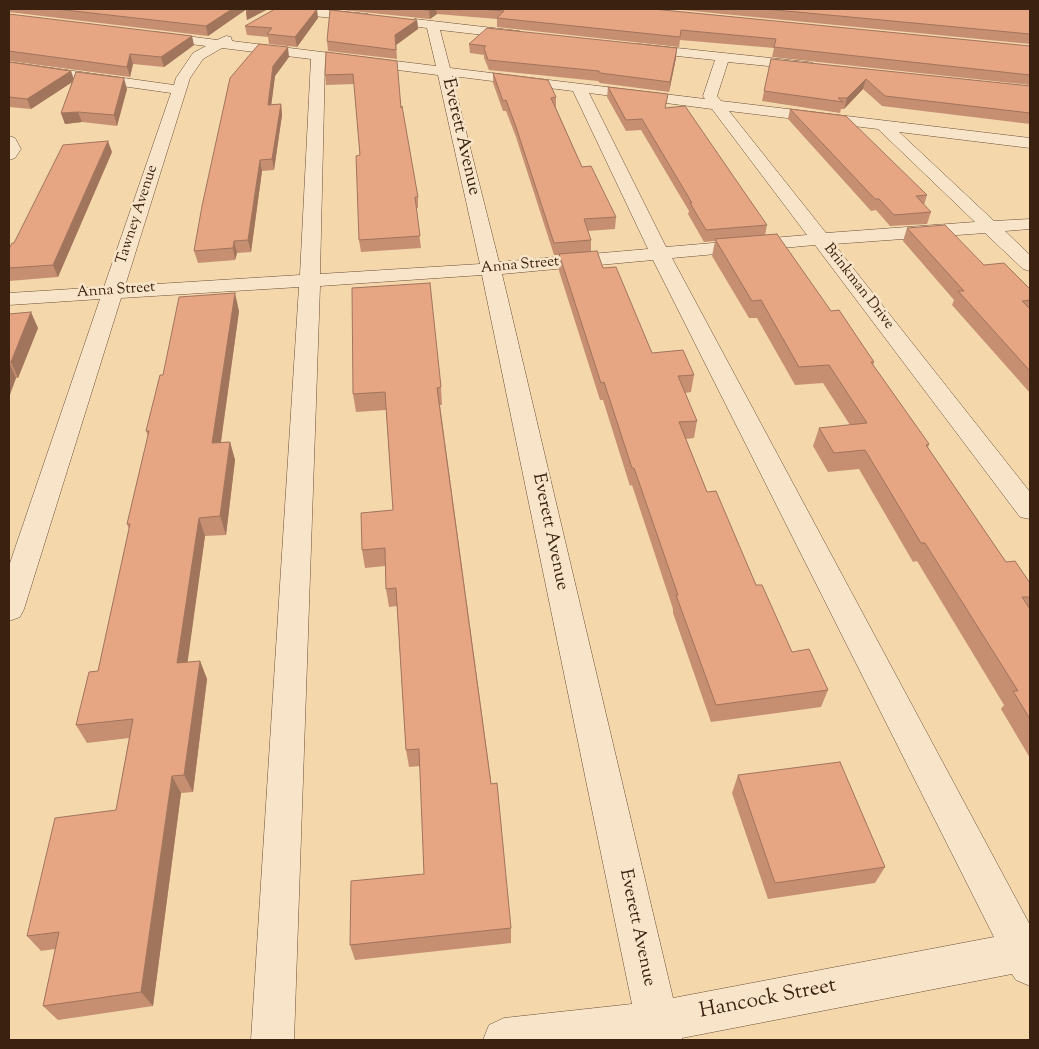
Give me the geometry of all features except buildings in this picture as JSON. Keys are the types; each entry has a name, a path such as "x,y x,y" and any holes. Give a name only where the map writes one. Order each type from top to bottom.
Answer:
{"street":[{"path":"279,10 384,20"},
{"path":"404,22 530,36"},
{"name":"Everett Avenue","path":"433,25 491,269 658,1031"},
{"name":"Tawney Avenue","path":"9,609 183,78 198,56 245,29"},
{"path":"142,34 1030,143"},
{"path":"626,46 822,68"},
{"path":"272,1040 310,280 318,56"},
{"path":"716,104 710,96 723,57"},
{"path":"9,66 179,90"},
{"path":"579,88 660,254 1028,956"},
{"name":"Brinkman Drive","path":"716,104 1030,510"},
{"path":"883,125 1030,265"},
{"path":"9,141 13,149 9,155"},
{"name":"Anna Street","path":"9,299 113,291 491,269 1030,224"},
{"name":"Hancock Street","path":"504,1040 658,1031 1028,956"}]}
